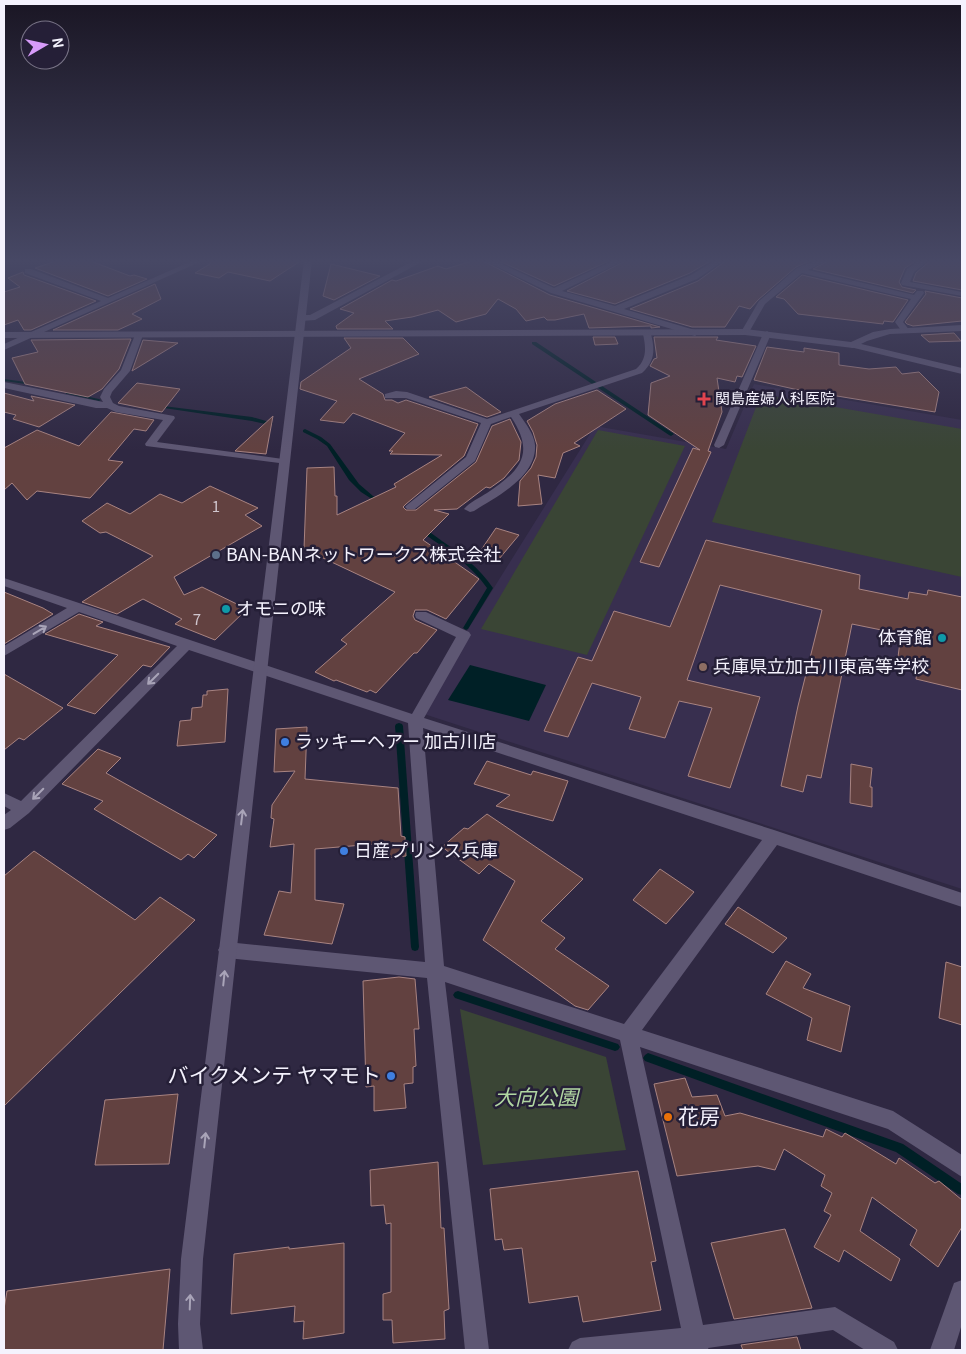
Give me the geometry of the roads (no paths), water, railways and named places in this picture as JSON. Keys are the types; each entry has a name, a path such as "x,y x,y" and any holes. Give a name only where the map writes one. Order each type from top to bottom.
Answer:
{"street":[{"path":"4,347 57,323"},
{"path":"191,1350 189,1324 192,1259 283,462 300,326 304,323"},
{"path":"663,323 695,333"},
{"path":"745,332 750,323"},
{"path":"900,323 906,331"},
{"path":"4,335 139,335 300,326 647,334 745,332 853,345 962,370"},
{"path":"853,345 862,338 874,334 962,328"},
{"path":"388,396 396,394 407,395 487,422 639,372 647,364 651,354 647,334"},
{"path":"719,445 767,334"},
{"path":"139,335 125,371 107,391 107,401 116,409 170,418 150,444 283,462"},
{"path":"4,385 96,405 107,401"},
{"path":"470,509 515,479 524,465 528,451 528,438 522,424 514,414"},
{"path":"411,507 471,459 487,422"},
{"path":"4,582 415,721 774,836 962,900"},
{"path":"4,652 78,608"},
{"path":"421,615 464,635 415,721 434,971 477,1350"},
{"path":"4,824 23,810 187,644"},
{"path":"4,798 23,810"},
{"path":"695,1344 628,1034 774,836"},
{"path":"227,950 434,971 893,1121 962,1167"},
{"path":"942,1350 962,1291"},
{"path":"580,1350 695,1344 834,1318 886,1350"}],"waterway":[{"path":"534,343 671,434"},
{"path":"4,380 33,384"},
{"path":"68,393 99,400"},
{"path":"157,406 270,423"},
{"path":"305,431 328,445 357,485 380,502"},
{"path":"422,530 468,563 490,588 466,628"},
{"path":"399,726 415,947"},
{"path":"458,995 615,1047"},
{"path":"648,1058 899,1148 962,1190"}],"place":[{"name":"関島産婦人科医院","path":"704,399"},
{"name":"BAN-BANネットワークス株式会社","path":"216,555"},
{"name":"オモニの味","path":"226,609"},
{"name":"体育館","path":"942,638"},
{"name":"兵庫県立加古川東高等学校","path":"703,667"},
{"name":"ラッキーヘアー 加古川店","path":"285,742"},
{"name":"日産プリンス兵庫","path":"344,851"},
{"name":"バイクメンテ ヤマモト","path":"391,1076"},
{"name":"花房","path":"668,1117"}],"park label":[{"name":"大向公園","path":"536,1098"}]}
